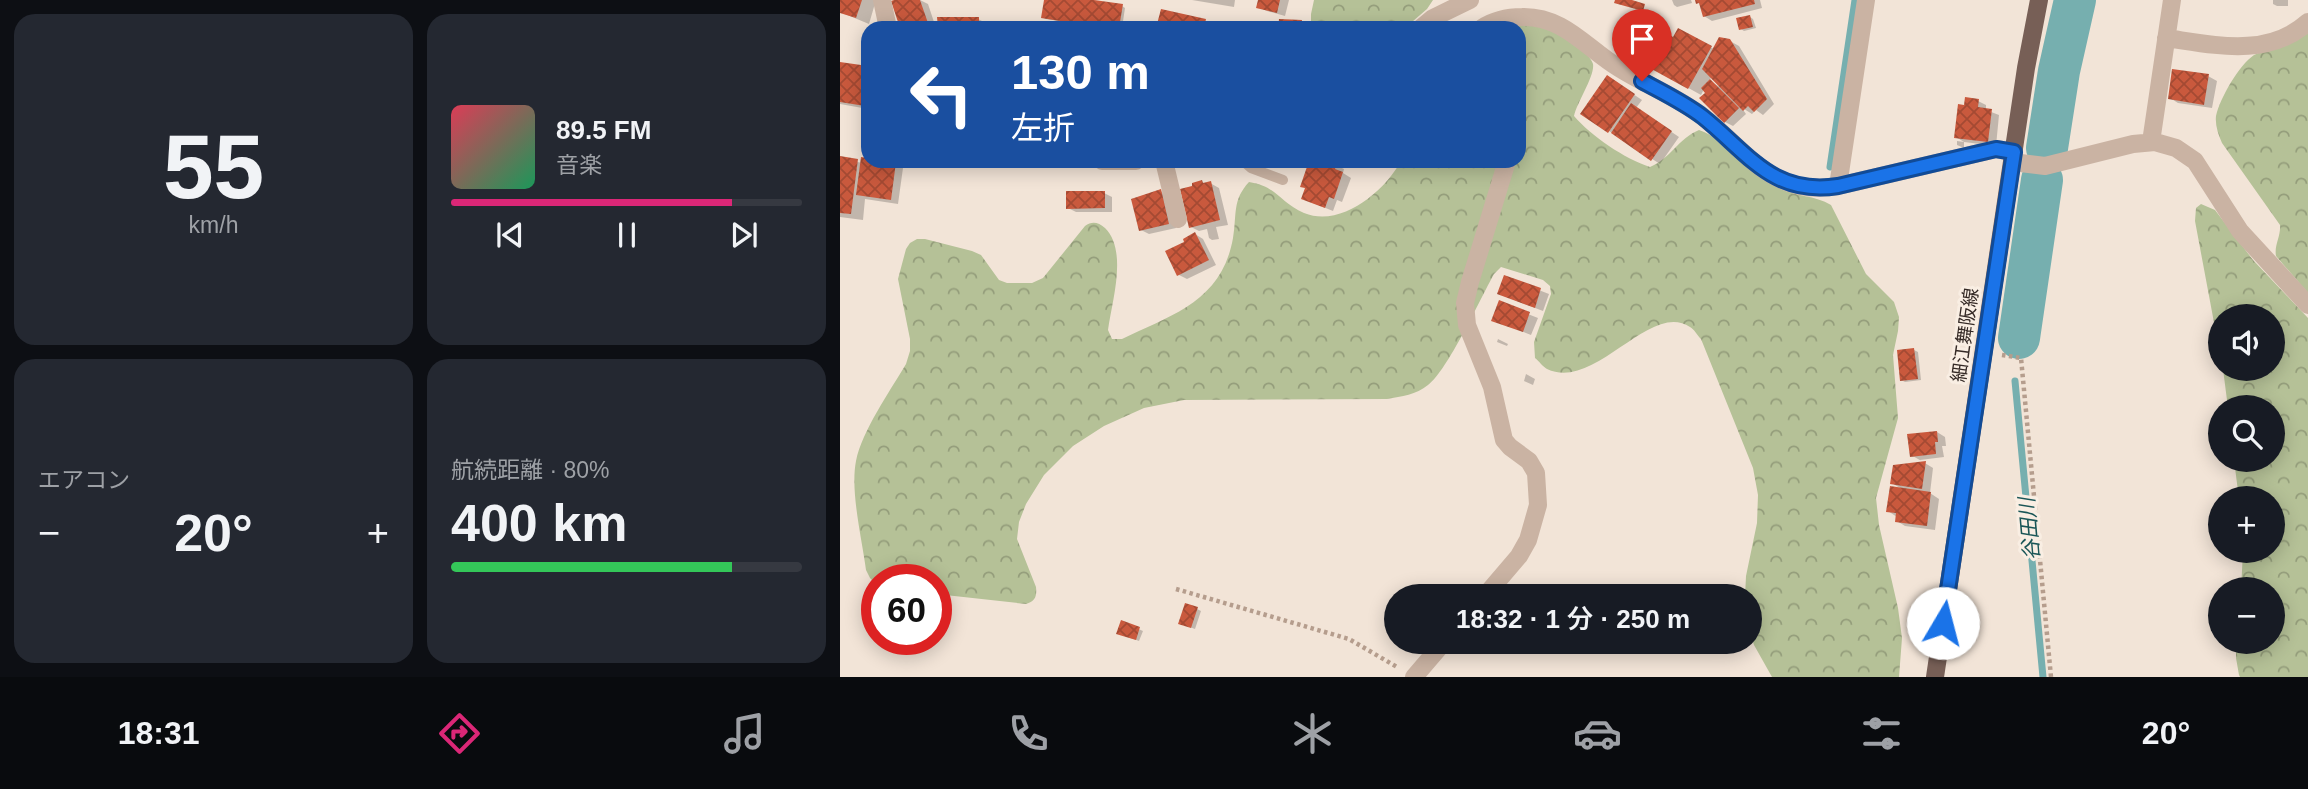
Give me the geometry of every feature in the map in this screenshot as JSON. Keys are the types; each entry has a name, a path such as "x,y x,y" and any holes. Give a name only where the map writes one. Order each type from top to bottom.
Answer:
{"main road":[{"name":"細江舞阪線","path":"1935,677 2039,0"}],"street":[{"path":"883,0 887,21"},
{"path":"1429,21 1470,0"},
{"path":"1838,186 1866,0"},
{"path":"2151,142 2172,0"},
{"path":"1496,21 1511,17 1534,17 1556,22 1576,34 1621,70 1694,110 1784,183 1811,189 1838,186 1996,149 2045,166 2133,144 2151,142 2176,148 2195,161 2240,230 2308,305"},
{"path":"2166,38 2246,48 2273,42 2297,31 2308,22"},
{"path":"1166,168 1178,219"},
{"path":"1495,584 1523,548 1534,523 1538,505 1535,472 1528,461 1504,440 1492,387 1467,325 1465,303 1470,282 1505,168"},
{"path":"1408,674 1430,654"}],"lane":[{"path":"1253,168 1283,180"}],"path":[{"path":"2021,358 2051,677"},
{"path":"1176,589 1349,639 1408,674"}],"green space":[{"path":"1314,0 1433,0 1413,21 1311,21"},
{"path":"1526,25 1556,31 1575,44 1591,60 1593,69 1574,116 1619,153 1650,167 1699,130 1720,141 1779,188 1831,205 1866,274 1894,302 1899,317 1893,355 1898,418 1876,498 1902,638 1899,677 1772,677 1759,654 1762,654 1762,584 1746,584 1757,523 1758,495 1753,468 1701,339 1693,329 1674,322 1658,325 1584,368 1565,373 1547,369 1535,358 1534,342 1551,294 1550,286 1543,280 1501,267 1494,274 1445,365 1428,385 1419,391 1387,399 1184,400 1144,408 1104,426 1073,446 1044,475 1026,504 1019,522 1017,539 1036,587 1035,598 1029,603 952,596 952,564 865,564 854,486 856,461 864,437 906,364 910,351 898,279 910,243 925,239 972,251 981,255 999,280 1007,283 1032,283 1043,278 1085,226 1100,224 1112,238 1117,263 1108,330 1112,339 1122,339 1192,303 1218,277 1233,238 1240,195 1249,182 1266,187 1304,213 1318,216 1332,216 1346,211 1373,195 1396,168 1526,168"},
{"path":"2308,31 2308,293 2276,256 2280,225 2222,143 2216,116 2226,91 2248,60"},
{"path":"2201,204 2215,210 2253,260 2308,318 2308,677 2239,675 2236,654 2285,654 2285,577 2242,577 2242,563 2285,563 2285,486 2237,486 2236,472 2285,472 2285,395 2226,395 2225,381 2285,381 2285,304 2211,304 2195,221 2196,208"}],"building":[{"path":"840,0 862,0 856,18 840,13"},
{"path":"920,0 927,21 898,21 891,1"},
{"path":"1044,0 1094,0 1123,4 1120,21 1060,21 1041,18"},
{"path":"1258,0 1280,0 1277,13 1256,8"},
{"path":"1615,0 1632,0 1645,4 1643,11 1614,3"},
{"path":"1695,0 1754,0 1755,4 1703,17 1699,3 1696,4"},
{"path":"1161,9 1206,19 1206,21 1158,21"},
{"path":"1750,15 1753,27 1739,30 1736,18"},
{"path":"937,17 979,17 979,21 937,21"},
{"path":"1279,19 1302,20 1302,21"},
{"path":"1656,27 1673,37 1678,28 1712,46 1688,89 1637,61"},
{"path":"1719,37 1730,39 1767,99 1754,112 1748,106 1743,111 1702,69"},
{"path":"840,62 861,65 861,105 840,102"},
{"path":"2172,69 2209,74 2204,105 2168,99"},
{"path":"1607,75 1635,94 1608,133 1580,114"},
{"path":"1710,79 1739,108 1724,123 1699,98 1705,93 1701,88"},
{"path":"1965,97 1979,99 1978,107 1992,109 1988,142 1954,138 1958,104 1964,105"},
{"path":"1631,103 1672,131 1651,161 1611,133"},
{"path":"840,156 858,159 851,214 840,213"},
{"path":"861,157 861,168 895,168 891,200 856,195"},
{"path":"1307,168 1335,168 1343,172 1334,199 1329,197 1325,208 1301,199 1305,188 1300,187"},
{"path":"1202,180 1203,183 1211,181 1220,220 1189,228 1180,189"},
{"path":"1161,189 1169,224 1139,231 1131,199"},
{"path":"1066,191 1105,191 1105,208 1066,209"},
{"path":"1195,232 1209,260 1177,276 1165,251 1184,242 1183,239"},
{"path":"1504,275 1541,288 1535,308 1497,294"},
{"path":"1499,300 1530,312 1523,332 1491,321"},
{"path":"1914,348 1918,379 1900,381 1897,350"},
{"path":"1937,431 1936,454 1910,457 1907,434"},
{"path":"1926,461 1922,489 1890,484 1893,465"},
{"path":"1890,486 1931,492 1927,526 1895,522 1896,513 1886,512"},
{"path":"1185,603 1198,607 1191,628 1178,624"},
{"path":"1121,620 1140,627 1136,640 1116,634"}],"waterway":[{"path":"1830,167 1855,0"},
{"name":"谷田川","path":"2047,148 2059,71 2075,0"},
{"name":"谷田川","path":"2019,338 2042,180"},
{"name":"谷田川","path":"2015,381 2043,677"}],"route":[{"path":"1642,81 1694,110 1769,173 1784,183 1802,188 1838,186 1996,149 2014,152 1943,623"}]}
